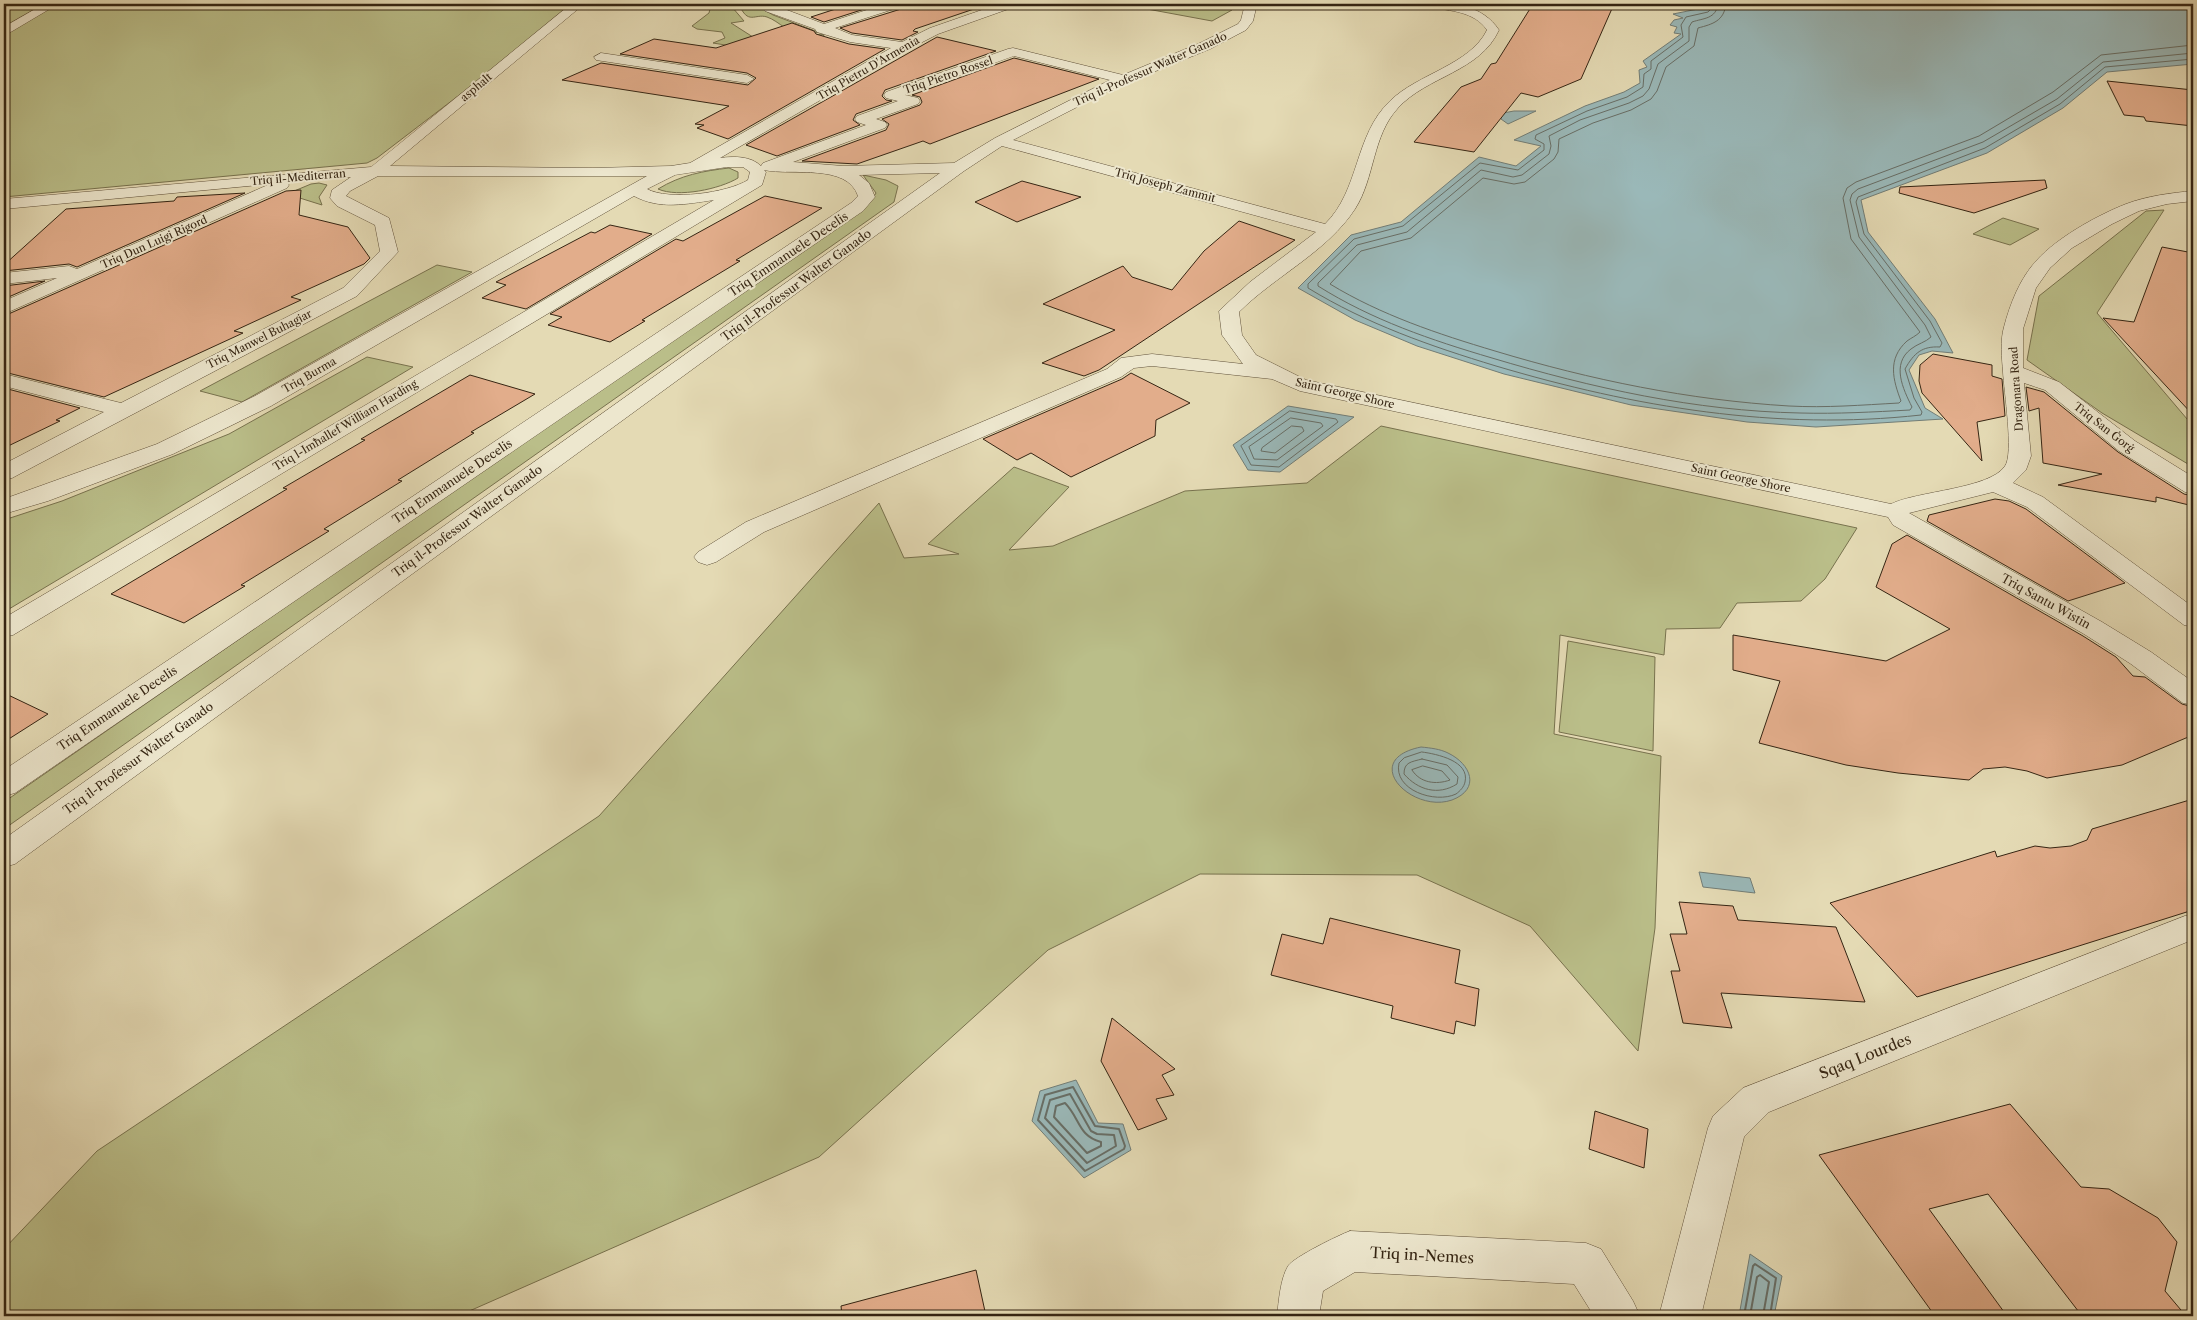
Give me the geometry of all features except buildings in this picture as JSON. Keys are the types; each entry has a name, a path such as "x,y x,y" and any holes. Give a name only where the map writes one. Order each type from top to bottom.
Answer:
{"street":[{"path":"4,32 52,4"},
{"name":"asphalt","path":"375,171 578,4"},
{"path":"764,4 769,8 821,29 850,38 904,46"},
{"path":"821,29 896,4"},
{"name":"Triq Pietru D'Armenia","path":"696,166 904,46 934,31 1010,4"},
{"name":"Triq il-Professur Walter Ganado","path":"4,855 958,168 1000,141 1124,79 1205,46 1242,27 1247,21 1252,4"},
{"name":"Saint George Shore","path":"1434,4 1478,15 1489,21 1493,30 1486,43 1462,61 1411,91 1394,104 1376,130 1370,143 1361,179 1348,206 1329,230 1314,244 1248,292 1229,312 1232,335 1249,359 1300,385 1896,512"},
{"name":"Triq Pietro Rossel","path":"756,168 880,125 862,119 913,101 892,95 1013,52 1124,79"},
{"path":"602,57 747,79"},
{"name":"Triq Joseph Zammit","path":"1000,141 1329,230"},
{"path":"732,146 736,158 756,168"},
{"path":"671,171 712,163 756,168 816,170 958,168"},
{"name":"Triq l-Imħallef William Harding","path":"4,629 687,221 756,182 756,168"},
{"path":"852,170 930,188"},
{"name":"Triq Emmanuele Decelis","path":"4,785 857,207 867,197 863,186 852,170"},
{"name":"Triq il-Mediterran","path":"4,204 375,171 593,173 671,171"},
{"name":"Triq Manwel Buhagiar","path":"4,472 350,292 389,252 383,222 343,202 338,198 338,193 375,171"},
{"name":"Triq Burma","path":"4,507 40,496 165,449 263,401 634,189 671,171"},
{"name":"Triq il-Mediterran","path":"593,173 634,189 651,198"},
{"name":"Triq Dun Luigi Rigord","path":"4,308 303,176"},
{"path":"651,198 675,201 740,191"},
{"name":"Dragonara Road","path":"1896,512 1901,508 1918,503 1995,484 2014,471 2019,462 2020,450 2013,371 2013,329 2027,288 2043,264 2066,244 2133,207 2167,199 2193,196"},
{"name":"Triq Burma","path":"599,210 651,198"},
{"path":"675,201 687,221"},
{"path":"4,278 95,268"},
{"path":"707,557 756,526 1114,372 1128,362 1152,360 1278,374"},
{"name":"Triq San Ġorġ","path":"2013,371 2052,386 2128,446 2193,487"},
{"path":"4,380 122,410"},
{"path":"1995,484 2035,502 2193,619"},
{"name":"Triq Santu Wistin","path":"1896,512 1902,520 1914,528 2093,628 2141,658 2193,696"},
{"name":"Sqaq Lourdes","path":"1680,1316 1727,1128 1756,1100 2185,929 2193,929"},
{"name":"Triq in-Nemes","path":"1298,1316 1304,1279 1350,1251 1586,1264 1618,1316"}],"green space":[{"path":"4,4 572,4 522,47 377,158 367,163 4,197"},
{"path":"739,4 754,4 773,15 818,32 803,35 794,33 767,17 749,17 745,15"},
{"path":"1120,4 1238,4 1232,10 1212,21"},
{"path":"728,5 744,21 731,23 767,46 820,34 824,35 822,39 780,54 713,43 725,38 722,32 697,29 692,26 709,13 710,9"},
{"path":"729,168 738,172 738,178 721,186 699,191 676,193 658,189 692,174"},
{"path":"863,175 886,180 898,186 894,202 4,829 4,802 871,201 876,193"},
{"path":"311,184 327,185 319,197 322,205 287,194"},
{"path":"2164,210 2097,313 2193,426 2193,467 2102,413 2027,360 2039,296 2146,211"},
{"path":"2003,218 2039,229 2010,245 1973,234"},
{"path":"437,265 472,272 242,402 200,391"},
{"path":"367,357 413,367 4,612 4,520 62,501 229,434"},
{"path":"1381,426 1857,528 1825,579 1801,601 1737,603 1720,628 1666,629 1664,655 1560,635 1554,734 1661,756 1655,928 1638,1051 1530,926 1417,875 1200,874 1048,950 819,1157 458,1316 4,1316 4,1249 97,1151 599,816 879,503 904,558 959,554 928,544 1014,467 1069,487 1009,550 1053,546 1185,491 1307,483"},
{"path":"1568,641 1655,657 1653,751 1559,732"}],"water":[{"path":"1706,4 2193,4 2193,64 2107,72 2063,108 1987,153 1861,200 1868,232 1935,319 1953,353 1932,351 1919,355 1909,370 1925,408 1943,419 1816,427 1747,422 1631,405 1504,374 1417,346 1355,320 1298,288 1351,235 1401,222 1479,157 1516,166 1541,146 1514,140 1585,106 1624,92 1640,83 1639,70 1647,67 1643,61 1681,34 1674,33 1677,27 1670,25 1674,20 1683,18 1673,14 1708,7"},
{"path":"1536,111 1508,124 1501,119 1503,113"},
{"path":"1288,406 1354,417 1280,472 1248,470 1233,445"},
{"path":"1421,747 1445,752 1462,763 1470,776 1467,790 1452,800 1437,802 1421,799 1408,793 1398,784 1393,773 1394,763 1403,754"},
{"path":"1699,872 1750,878 1755,893 1703,887"},
{"path":"1076,1080 1098,1123 1123,1124 1131,1150 1084,1178 1032,1121 1040,1091"},
{"path":"1750,1254 1782,1276 1774,1316 1739,1316"}]}
